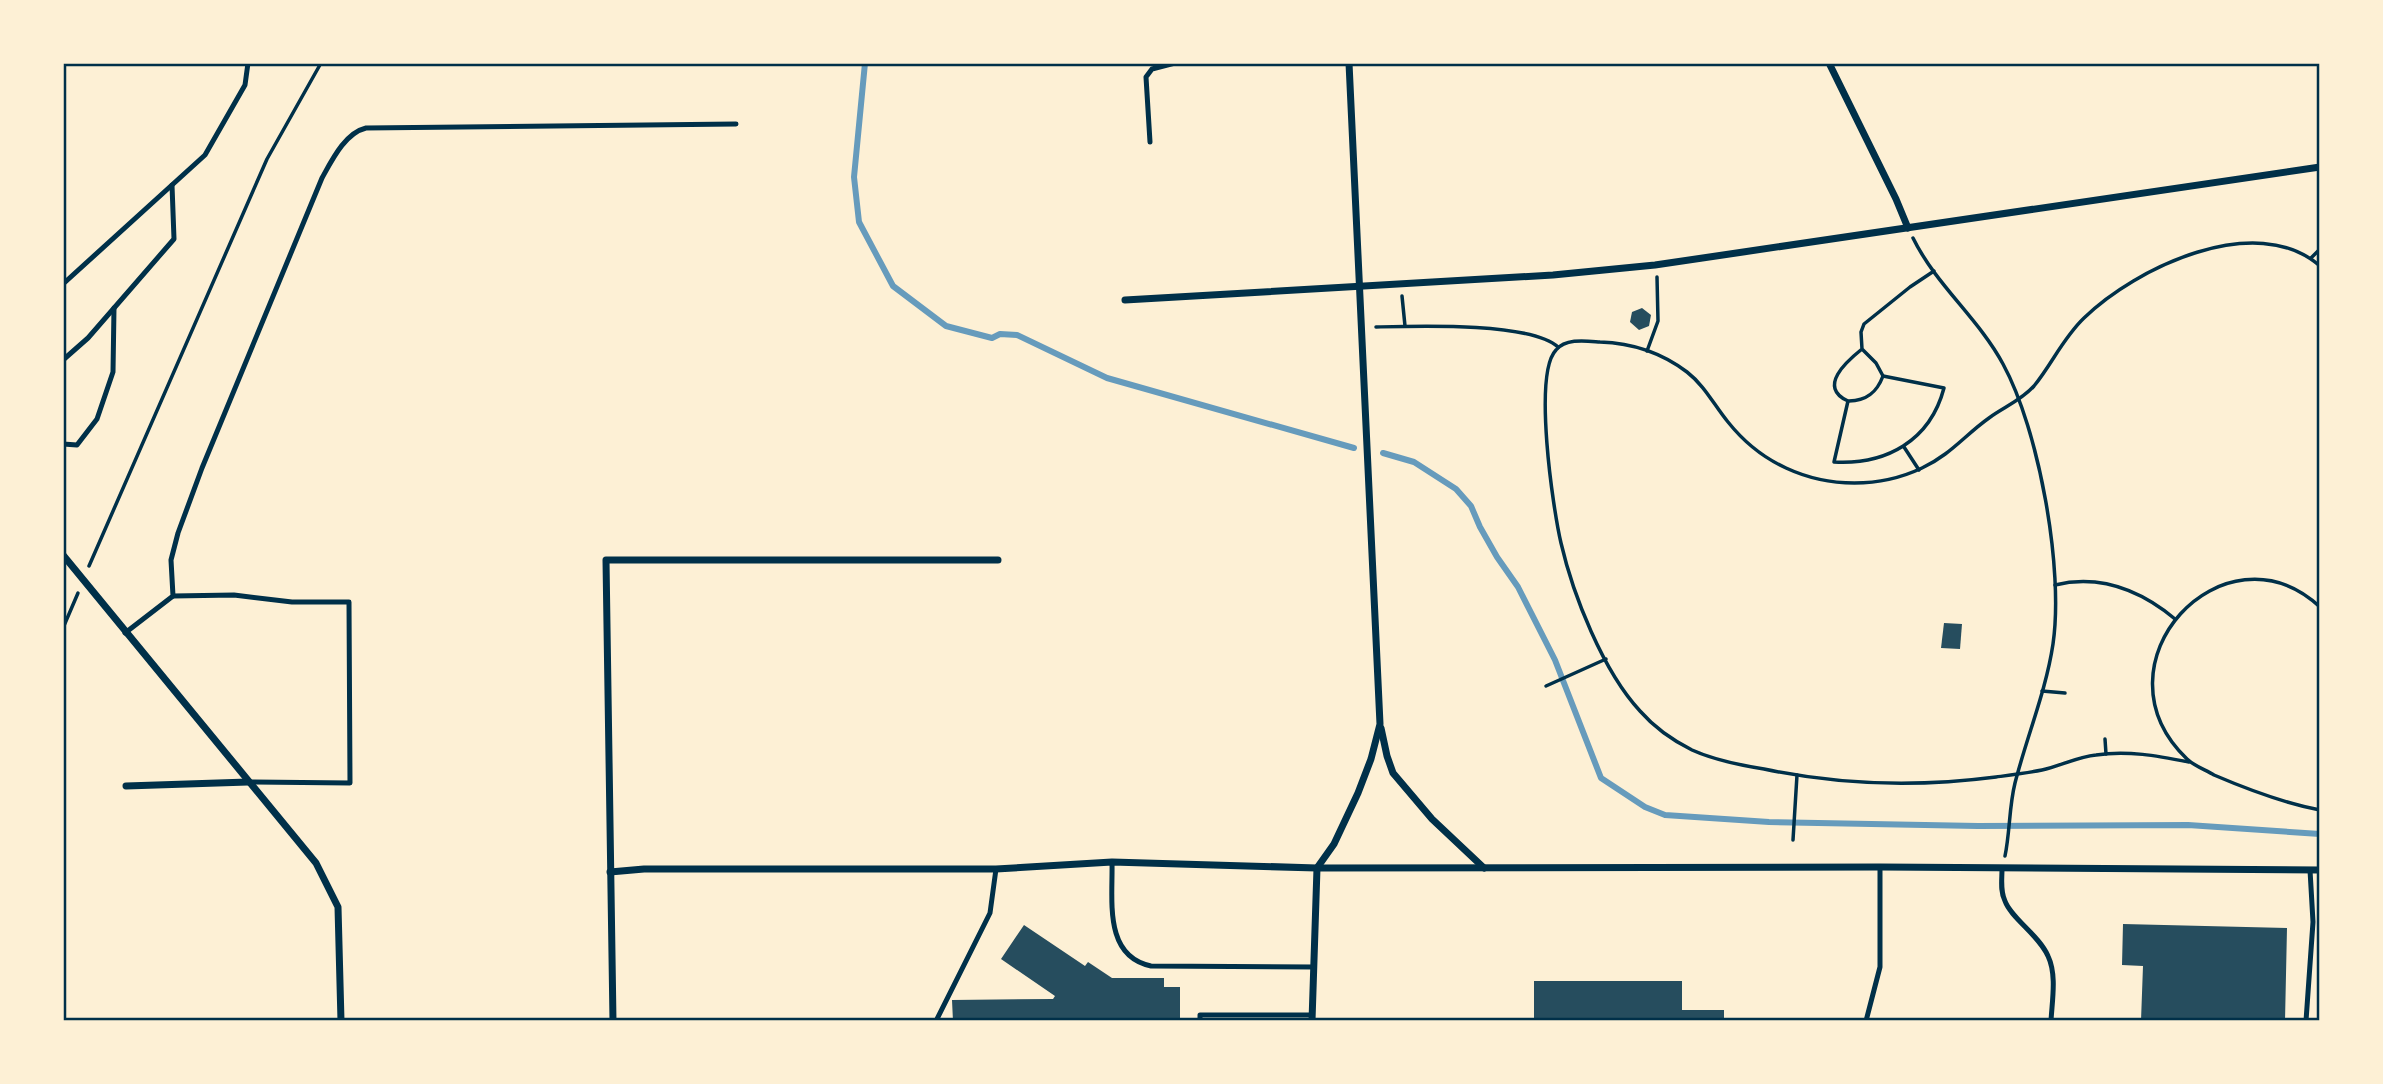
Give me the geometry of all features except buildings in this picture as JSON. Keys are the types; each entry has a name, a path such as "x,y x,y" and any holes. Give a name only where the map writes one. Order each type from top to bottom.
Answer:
{"street":[{"path":"1349,63 1381,724 1393,773 1433,819 1484,868"},
{"path":"1829,63 1908,228"},
{"path":"1125,300 1577,273 1908,228 2320,167"},
{"path":"63,555 316,863 336,902 339,923 341,1021"},
{"path":"612,1021 606,560 998,560"},
{"path":"1312,1018 1317,868 1334,844 1358,793 1381,724"},
{"path":"126,786 248,782"},
{"path":"610,872 644,869 996,869 1112,862 1317,868 1880,867 2320,870"}],"lane":[{"path":"63,284 205,155 245,86 247,63"},
{"path":"1150,142 1146,77 1152,69 1175,63"},
{"path":"173,596 171,561 178,533 202,468 322,177 353,134 366,128 736,124"},
{"path":"63,360 88,338 174,239 172,185"},
{"path":"63,444 77,444 97,419 113,372 114,308"},
{"path":"125,633 173,596 234,595 292,602 349,602 350,783 248,782"},
{"path":"1112,862 1115,934 1122,949 1132,959 1151,965 1314,967"},
{"path":"1866,1021 1880,967 1880,867"},
{"path":"936,1021 990,914 996,869"},
{"path":"2002,869 2001,888 2005,903 2037,937 2049,957 2053,972 2051,1021"},
{"path":"2306,1021 2313,922 2310,870"},
{"path":"1200,1021 1200,1015 1312,1018"}],"path":[{"path":"63,628 267,159 321,63"},
{"path":"1908,228 1920,252 2002,362 2020,399 2041,480 2055,585 2053,642 2042,691 2018,772 2008,837"},
{"path":"2320,266 2300,251 2281,246 2239,245 2202,252 2147,272 2115,291 2084,318 2064,340 2034,386 2020,399 1990,417 1950,453 1919,470 1877,482 1850,484 1814,478 1782,467 1745,440 1690,376 1662,357 1647,351 1620,343 1572,342 1558,348 1549,361 1547,383 1547,450 1553,504 1573,583 1589,624 1624,692 1651,723 1676,741 1713,758 1797,775 1867,782 1988,778 2046,769 2089,756 2143,754 2189,762 2254,792 2320,810"},
{"path":"2311,258 2320,249"},
{"path":"1647,351 1659,315 1655,264"},
{"path":"1883,376 1876,363 1862,349 1861,332 1864,324 1934,271"},
{"path":"1401,284 1405,326"},
{"path":"1376,327 1510,330 1542,337 1558,348"},
{"path":"1862,349 1842,367 1835,379 1838,393 1848,401 1869,397 1879,386 1883,376"},
{"path":"1848,401 1834,462 1870,461 1904,447 1929,421 1944,388 1883,376"},
{"path":"1904,447 1919,470"},
{"path":"2189,762 2163,728 2153,693 2158,647 2175,619 2203,593 2243,581 2282,584 2308,597 2320,607"},
{"path":"2055,585 2086,582 2116,585 2144,596 2175,619"},
{"path":"1546,686 1606,659"},
{"path":"2042,691 2065,693"},
{"path":"2105,739 2106,754"},
{"path":"1793,840 1797,775"}],"waterway":[{"path":"865,63 854,177 859,222 893,286 946,326 992,338 1000,334 1017,335 1107,378 1354,448"},
{"path":"1383,453 1414,462 1456,489 1471,506 1497,557 1518,587 1555,660 1601,778 1645,807 1665,815 1769,822 1978,826 2188,825 2320,834"}]}
